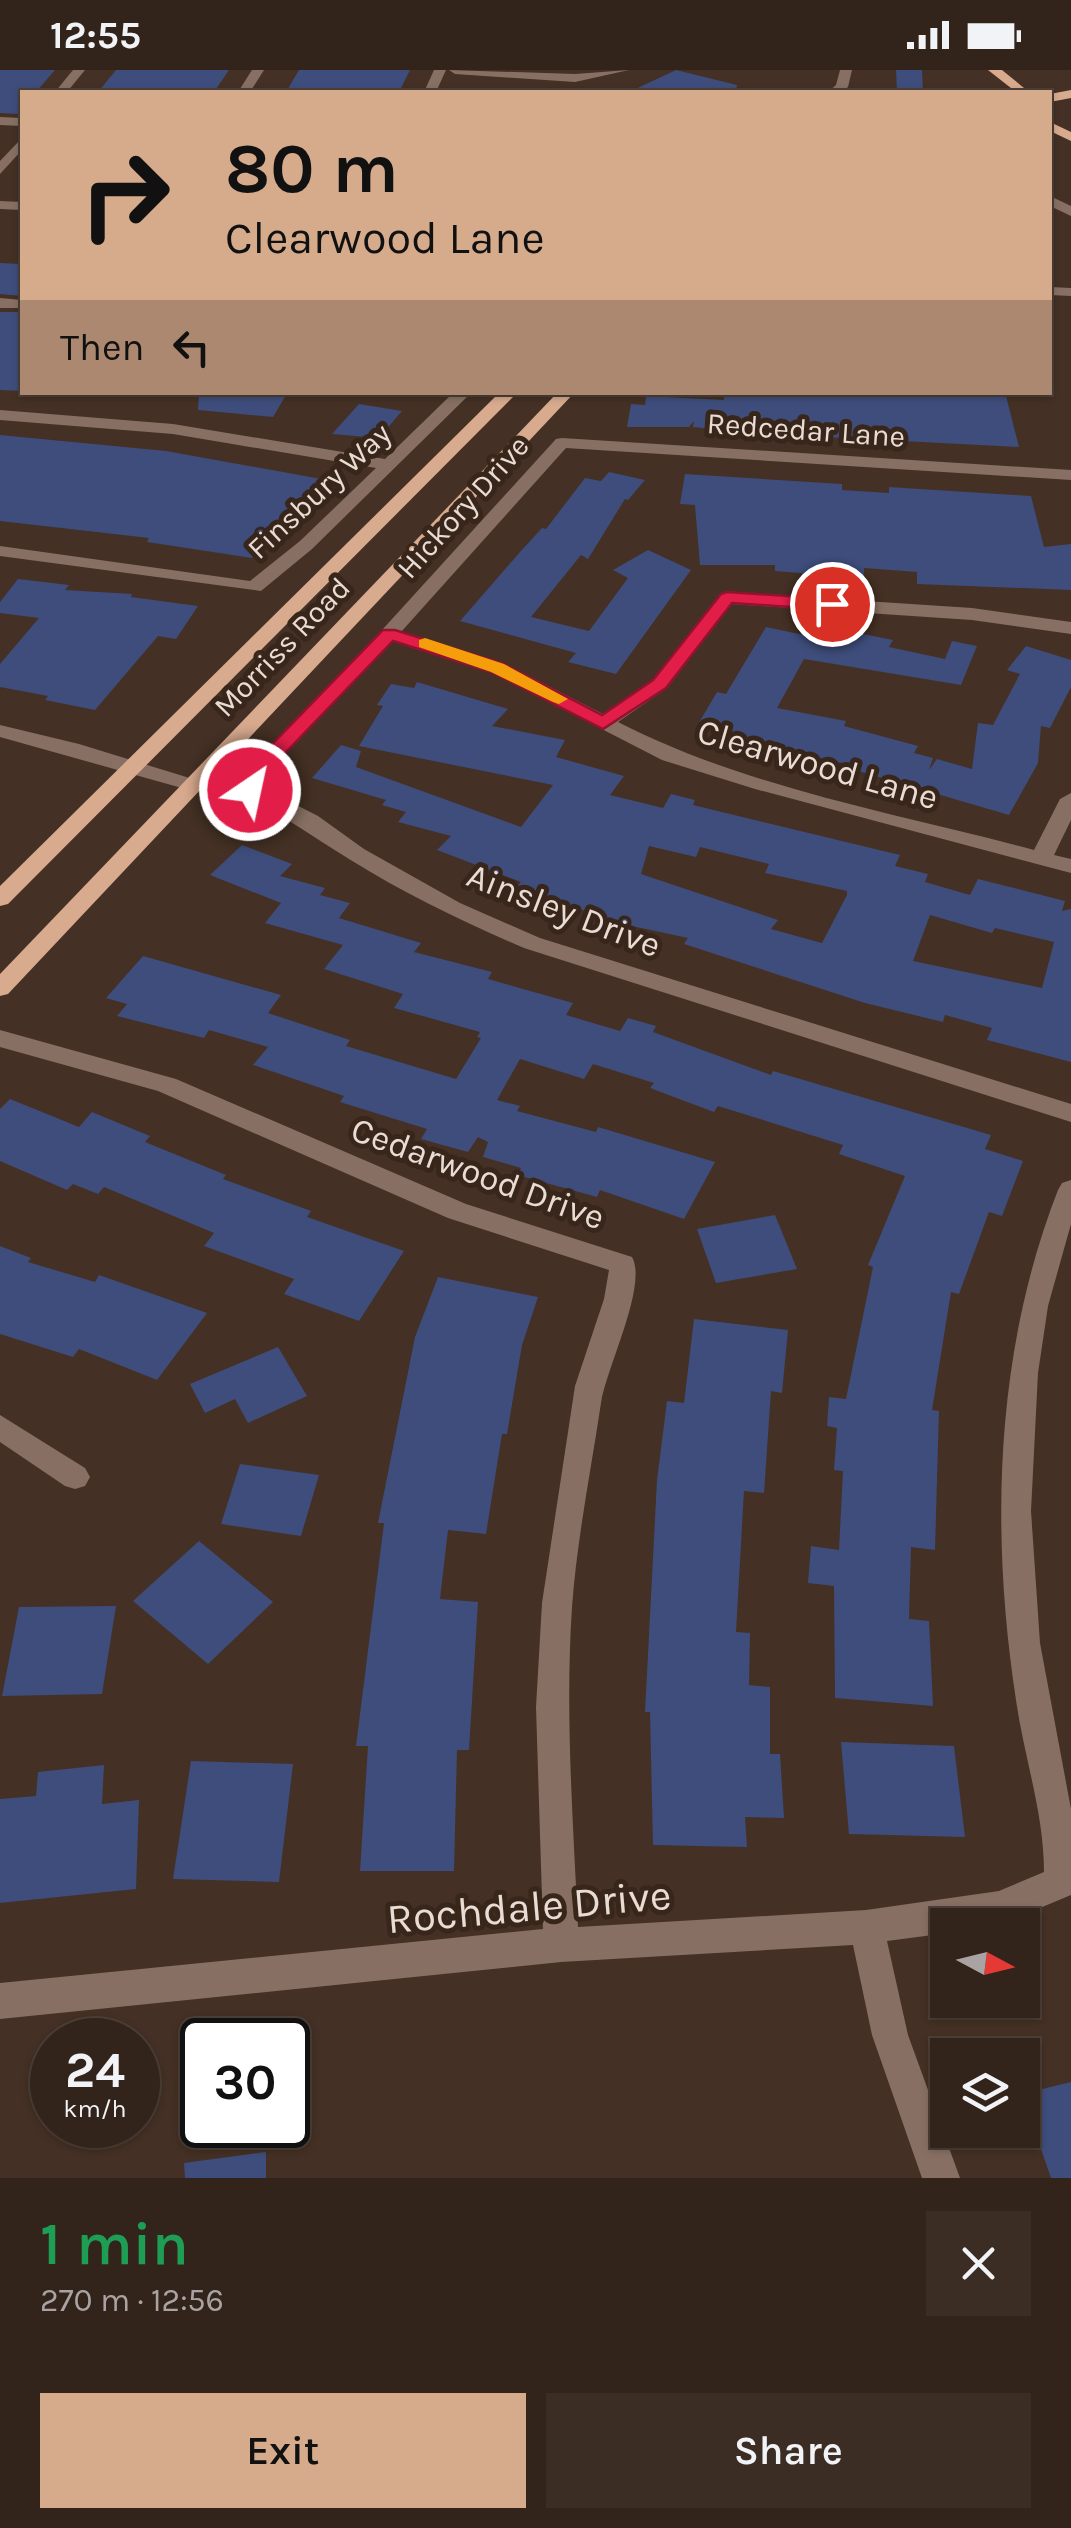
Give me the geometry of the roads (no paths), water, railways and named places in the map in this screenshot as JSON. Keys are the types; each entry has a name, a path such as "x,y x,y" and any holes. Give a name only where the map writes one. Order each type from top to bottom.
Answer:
{"main road":[{"path":"974,70 999,90"},
{"path":"994,70 1020,90"},
{"name":"Morriss Road","path":"0,899 507,395"},
{"name":"Morriss Road","path":"0,988 189,784 297,677 563,395"}],"street":[{"path":"63,90 78,70"},
{"path":"455,70 575,78 623,70"},
{"path":"0,170 20,145"},
{"name":"Finsbury Way","path":"0,551 254,587 306,545 461,395"},
{"path":"0,415 173,429 388,465"},
{"name":"Redcedar Lane","path":"562,442 1071,475"},
{"name":"Hickory Drive","path":"250,790 255,773 389,634 562,442"},
{"path":"603,723 660,684 727,598 972,614 1071,628"},
{"name":"Clearwood Lane","path":"389,634 498,668 670,756 762,786 1071,866"},
{"path":"0,732 72,748 189,784"},
{"name":"Ainsley Drive","path":"250,790 310,821 356,854 452,908 532,943 1071,1113"},
{"path":"1041,858 1071,799"},
{"name":"Cedarwood Drive","path":"0,1038 187,1092 406,1192 583,1255 623,1264 618,1299 589,1386 557,1603 552,1707 561,1945"},
{"name":"Rochdale Drive","path":"0,2000 561,1945 866,1927 998,1908 1061,1882 1062,1849 1032,1700 1016,1567 1017,1469 1031,1327 1055,1223 1071,1190"},
{"path":"0,1427 75,1477"},
{"path":"866,1927 890,2035 941,2178"}]}
